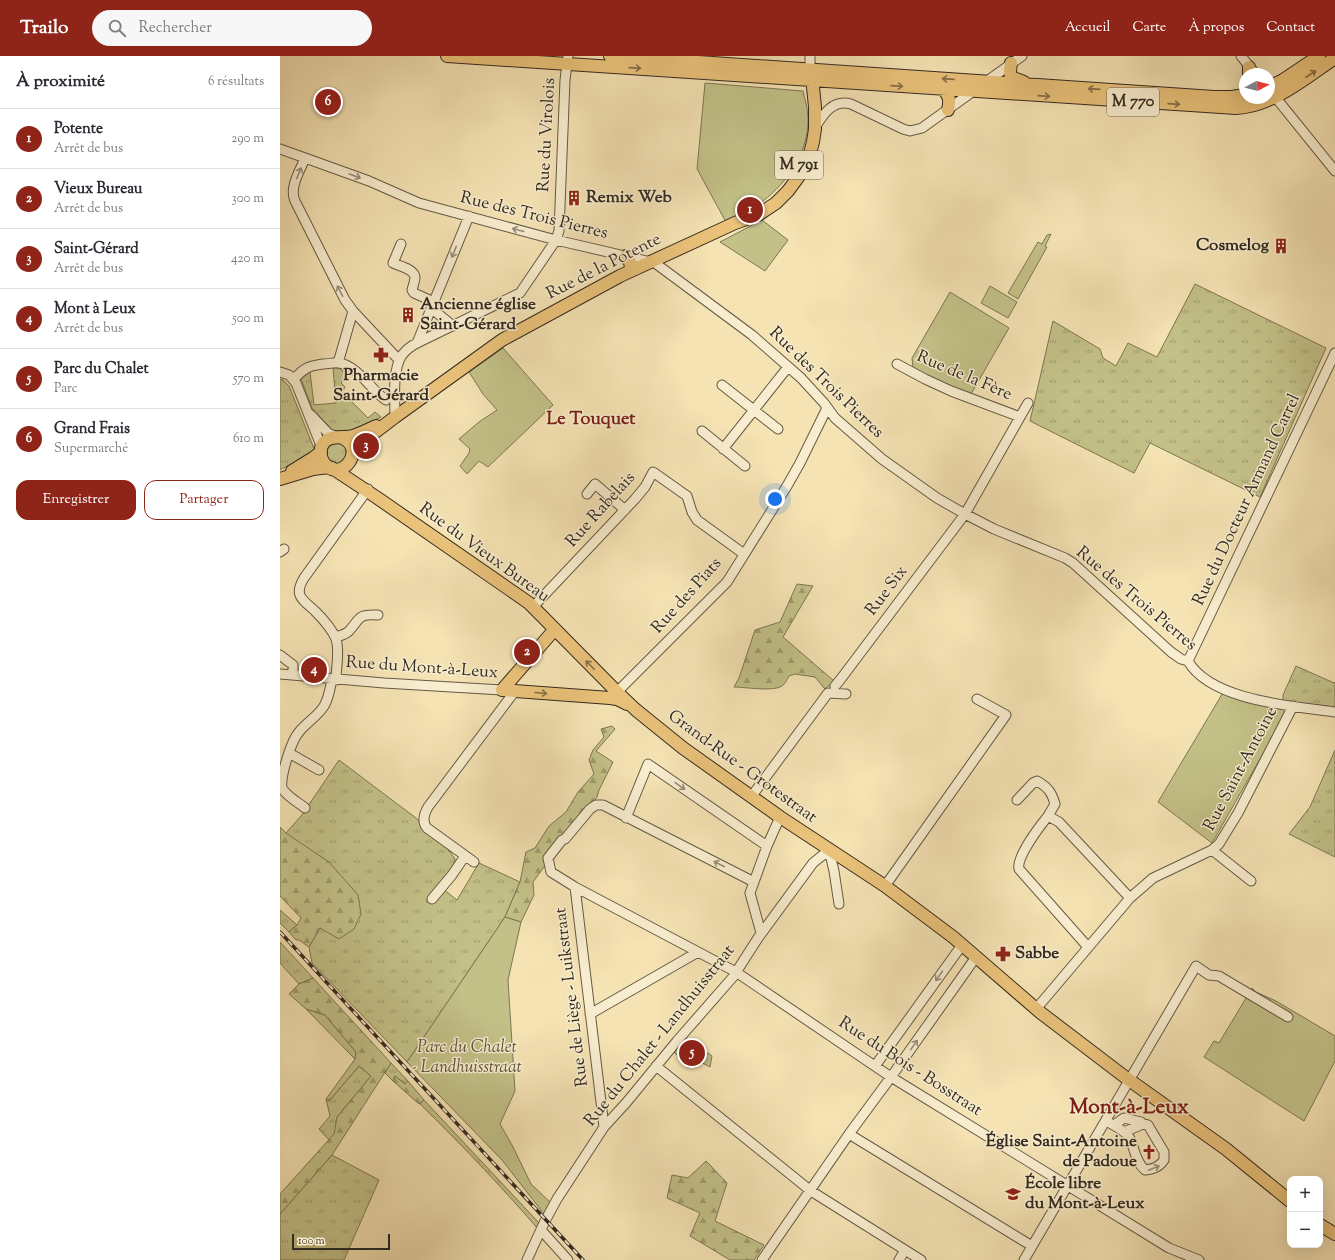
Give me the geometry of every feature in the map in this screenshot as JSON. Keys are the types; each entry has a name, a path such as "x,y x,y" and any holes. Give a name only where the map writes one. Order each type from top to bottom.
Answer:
{"main road":[{"name":"M 770","path":"447,56 567,60 726,74 810,77 889,75 1214,96 1239,94"},
{"name":"M 770","path":"610,56 943,89 1231,108 1246,107 1257,104"},
{"name":"M 770","path":"1275,88 1283,80 1319,56"},
{"name":"M 770","path":"1275,90 1335,58"},
{"path":"1011,63 1011,77 1033,85"},
{"name":"Rue de la Potente","path":"352,457 361,443 502,340 630,271 766,210 788,191 799,176 813,142 815,129 815,107 810,77"},
{"name":"Rue de la Potente","path":"735,223 772,198 786,185 800,164 806,149 810,125 810,77"},
{"path":"943,89 950,102 948,110"},
{"path":"626,256 630,264 630,271"},
{"name":"Rue de la Potente","path":"338,437 356,435 395,417"},
{"path":"338,437 348,442 351,446 352,457 348,464 343,468 313,470 280,479 313,458 321,451 326,441 331,438 338,437"},
{"path":"321,451 323,462 331,468"},
{"name":"Rue du Vieux Bureau","path":"352,457 350,468 371,493"},
{"name":"Rue du Vieux Bureau","path":"331,468 371,493 533,607 555,629 614,695 636,710"},
{"path":"502,690 555,629"},
{"name":"Rue du Mont-à-Leux","path":"502,690 614,695"},
{"name":"Grand-Rue - Grotestraat","path":"636,710 682,748 751,797 885,886 962,945 1036,1009 1129,1080 1226,1149 1287,1199"},
{"path":"1323,1227 1335,1234"}],"street":[{"path":"810,56 810,77"},
{"name":"Rue de la Potente","path":"815,129 819,121 832,106 841,103 851,104 900,128 910,131 922,128 1022,56"},
{"path":"1241,56 1248,68"},
{"name":"Rue du Virolois","path":"556,240 559,231 567,60"},
{"path":"1275,97 1335,171"},
{"name":"Rue des Trois Pierres","path":"280,149 368,181 419,203 556,240 657,264 725,313 752,335 801,378 834,418 882,459 936,498 965,514 994,529 1065,558 1073,563 1171,652 1181,659 1188,661 1200,676 1229,691 1250,699 1335,712"},
{"path":"305,158 293,188 293,197 345,300 353,312 399,360"},
{"path":"417,343 469,216"},
{"path":"395,417 396,374 399,360 404,352 417,343 520,293 556,240"},
{"path":"401,244 393,263 413,272 415,279 412,288 413,292 432,305 453,326"},
{"path":"338,363 353,312"},
{"name":"Rue du Docteur Armand Carrel","path":"1188,661 1335,353"},
{"path":"294,379 308,367 338,363 352,369 386,400"},
{"name":"Rue de la Fère","path":"897,364 944,388 1020,417"},
{"path":"723,448 788,367"},
{"path":"280,372 289,375 294,379 320,442 321,451"},
{"path":"722,385 778,429"},
{"name":"Rue de la Fère","path":"965,514 1028,403"},
{"name":"Rue des Piats","path":"614,695 724,585 787,486 827,408"},
{"path":"306,409 322,428 331,435 338,437"},
{"path":"702,431 744,466"},
{"name":"Rue Rabelais","path":"533,607 625,510 645,487 654,472 687,496 694,517 697,520 744,554"},
{"path":"587,494 596,484 625,510"},
{"path":"305,808 287,794 282,787 282,766 296,735 324,707 334,679 337,647 335,637 329,627 301,598 299,589 304,578 371,493"},
{"name":"Rue Six","path":"835,686 965,514"},
{"path":"335,637 350,631 358,619 362,616 378,615"},
{"path":"280,655 293,665 293,675"},
{"name":"Rue du Mont-à-Leux","path":"280,674 502,690"},
{"path":"474,862 427,828 424,823 424,814 515,691"},
{"path":"751,797 828,694 846,694"},
{"path":"885,886 1006,716 977,699"},
{"name":"Rue Saint-Antoine","path":"1036,1009 1130,898 1153,878 1212,850 1219,844 1238,813 1293,706"},
{"path":"289,753 319,770"},
{"path":"754,882 626,818 648,764 767,846"},
{"path":"1017,800 1033,783 1037,781 1050,790 1054,797 1055,804 1021,856 1018,864 1019,868 1088,947"},
{"name":"Rue du Bois - Bosstraat","path":"626,818 603,805 596,805 590,809 548,858 550,872 575,887 736,972 891,1077 1169,1248 1199,1260"},
{"path":"1048,816 1059,822 1130,898"},
{"path":"761,933 750,893 767,846 780,817"},
{"path":"829,850 839,904"},
{"name":"Rue du Chalet - Landhuisstraat","path":"527,1260 557,1199 604,1127 626,1104 656,1066 736,972 761,933 813,863 829,850"},
{"path":"1212,850 1251,881"},
{"path":"432,899 452,875 465,856"},
{"name":"Rue de Liège - Luikstraat","path":"575,887 604,1127"},
{"path":"876,1066 962,945"},
{"path":"590,1014 698,952"},
{"path":"762,1260 849,1134 976,957"},
{"path":"1024,1260 1068,1185 1110,1123 1129,1080 1196,966 1209,975 1219,976 1288,1017"},
{"path":"656,1066 811,1190 921,1260"},
{"path":"1124,1118 1148,1125 1164,1152 1164,1160 1159,1166 1152,1170 1146,1170 1141,1167 1129,1136 1110,1123 1124,1118"},
{"path":"1124,1132 1142,1124"},
{"path":"849,1134 1032,1246"},
{"path":"541,1230 568,1260"},
{"path":"899,1260 905,1250"}],"green space":[{"path":"705,83 803,91 808,111 807,130 801,154 781,185 759,204 726,222 697,169"},
{"path":"762,220 788,240 765,271 720,242"},
{"path":"1051,234 1045,246 1047,247 1018,299 1008,293 1038,242 1042,244 1047,235"},
{"path":"1195,284 1326,348 1260,497 1150,443 1134,473 1030,421 1053,321 1100,349 1103,358 1116,366 1128,343 1157,357"},
{"path":"990,286 1017,302 1008,318 981,303"},
{"path":"950,292 1009,328 971,394 935,381 913,368 912,358"},
{"path":"503,348 553,405 488,467 479,461 467,474 460,466 470,449 459,439 479,422 497,410 483,394 469,372"},
{"path":"333,368 338,368 349,373 341,383 345,387 342,392 368,418 375,412 381,417 349,432 333,431 312,408 301,379 310,372 314,405 336,403"},
{"path":"280,379 289,386 315,451 280,470"},
{"path":"336,442 345,445 348,455 340,464 332,464 325,455 327,447"},
{"path":"797,584 813,586 783,637 834,681 825,689 815,677 795,674 789,676 785,683 778,688 766,689 734,687 739,678 755,630 780,622"},
{"path":"1296,666 1334,683 1335,682 1335,707 1283,701 1283,695"},
{"path":"1224,691 1289,708 1212,843 1158,802"},
{"path":"612,726 615,729 596,751 613,762 597,797 533,882 534,895 521,922 505,917 520,882 526,852 535,848 549,826 566,812 578,792 594,774 589,760 593,750 604,737 601,729"},
{"path":"1335,750 1335,857 1289,834 1310,807"},
{"path":"339,760 416,818 450,852 455,859 455,866 443,889 457,900 479,863 520,882 505,917 407,1062 312,963 309,947 320,928 286,833 302,815"},
{"path":"280,827 286,833 329,862 358,895 361,914 354,929 339,939 320,928 309,947 299,940 296,940 289,932 297,925 301,918 280,896"},
{"path":"280,910 297,925 289,932 280,923"},
{"name":"Parc du Chalet - Landhuisstraat","path":"505,917 521,922 508,980 515,1091 500,1124 531,1184 552,1204 544,1214 502,1160 407,1062"},
{"path":"280,942 313,978 299,984 280,963"},
{"path":"313,978 391,1063 332,1155 280,1214 280,1194 334,1134 337,1117 371,1076 359,1066 329,1101 326,1099 355,1059 356,1052 325,1015 306,1009 289,994 299,984"},
{"path":"1252,988 1256,992 1276,1001 1335,1036 1335,1061 1304,1121 1204,1057 1214,1041 1219,1043"},
{"path":"306,1009 325,1015 356,1052 355,1059"},
{"path":"684,1037 712,1056 710,1067 695,1059 692,1065 682,1060 673,1051"},
{"path":"391,1063 408,1081 405,1084 395,1076 393,1081 385,1073"},
{"path":"359,1066 371,1076 337,1117 335,1134 329,1140 319,1129 330,1116 326,1099 329,1101"},
{"path":"395,1076 405,1084 408,1081 424,1100 419,1104 393,1081"},
{"path":"424,1100 540,1224 538,1229 480,1165 420,1104"},
{"path":"332,1155 379,1180 344,1260 280,1260 280,1214"},
{"path":"706,1161 727,1183 715,1221 764,1245 754,1260 730,1260 690,1236 700,1213 667,1198 672,1175 688,1178"}],"railway":[{"path":"280,932 583,1260"}],"place":[{"name":"Grand Frais","path":"328,102"},
{"name":"Remix Web","path":"574,198"},
{"name":"Potente","path":"750,210"},
{"name":"Cosmelog","path":"1281,246"},
{"name":"Ancienne église Saint-Gérard","path":"408,315"},
{"name":"Pharmacie Saint-Gérard","path":"381,355"},
{"name":"Saint-Gérard","path":"366,446"},
{"name":"Vieux Bureau","path":"527,652"},
{"name":"Mont à Leux","path":"314,670"},
{"name":"Sabbe","path":"1003,954"},
{"name":"Parc du Chalet","path":"692,1053"},
{"name":"Église Saint-Antoine de Padoue","path":"1149,1152"},
{"name":"École libre du Mont-à-Leux","path":"1013,1194"}],"district":[{"name":"Le Touquet","path":"591,420"},
{"name":"Mont-à-Leux","path":"1129,1108"}]}
